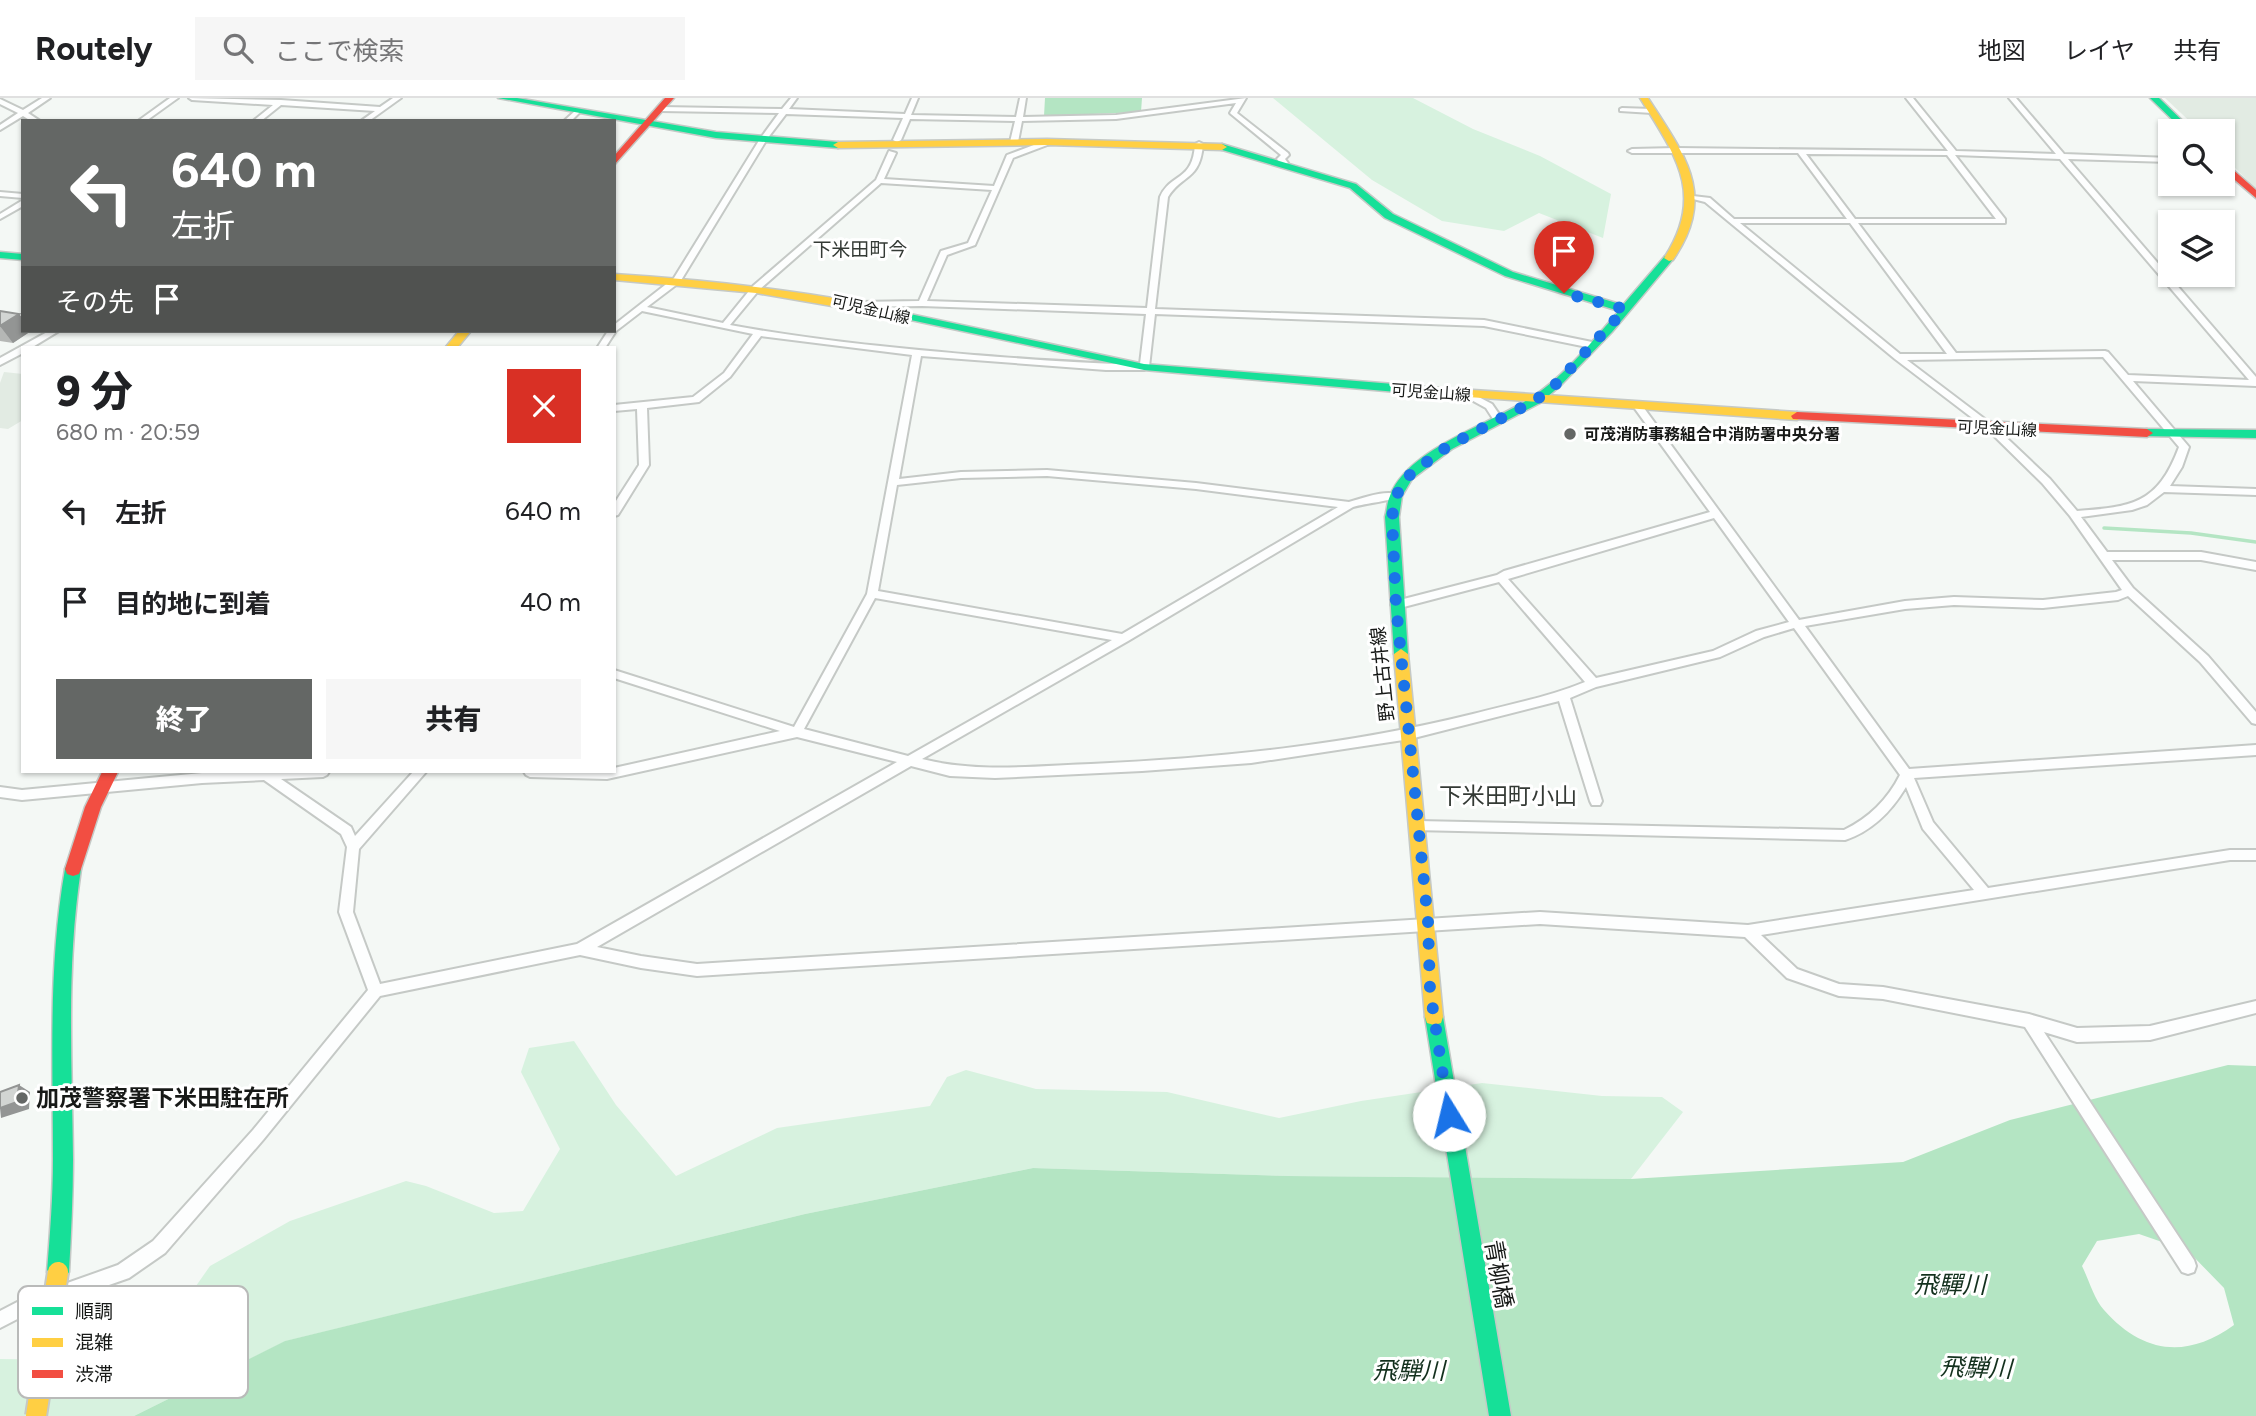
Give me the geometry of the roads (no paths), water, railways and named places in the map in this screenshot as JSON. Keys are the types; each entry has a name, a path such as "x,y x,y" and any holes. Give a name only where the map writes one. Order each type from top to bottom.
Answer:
{"main road":[{"path":"502,98 572,116 610,119"},
{"path":"2154,98 2176,119"},
{"path":"616,160 666,103"},
{"path":"1396,496 1407,477 1448,446 1536,400 1592,345 1685,239 1691,221 1693,198 1676,151 1648,105"},
{"path":"616,119 649,122 716,135 862,146 1014,142 1199,144 1284,163 1353,186 1389,216 1509,274 1541,286 1625,309"},
{"path":"2235,175 2256,195"},
{"path":"0,255 21,257"},
{"name":"可児金山線","path":"616,277 756,288 854,305 1144,367 1211,375 1536,400 1991,428 2174,434 2256,433"},
{"name":"野上古井線","path":"1396,496 1392,517 1396,605 1428,922 1430,990 1453,1139"},
{"path":"56,1286 63,1150 57,1019 65,905 74,860 99,789 109,773"},
{"name":"青柳橋","path":"1453,1139 1500,1416"},
{"path":"36,1416 39,1398"}],"street":[{"path":"0,128 47,98"},
{"path":"144,119 175,98"},
{"path":"192,98 283,101 381,109"},
{"path":"367,119 398,98"},
{"path":"616,328 677,280 764,139 794,98"},
{"path":"897,140 915,98"},
{"path":"1014,142 1023,98"},
{"path":"1733,221 2002,221 1909,98"},
{"path":"2012,98 2256,383"},
{"path":"666,103 1019,120 1156,114 1242,99"},
{"path":"1242,99 1233,113 1285,155 1281,159 1284,163"},
{"path":"0,101 32,119"},
{"path":"259,119 283,101"},
{"path":"1622,110 1648,105"},
{"path":"922,303 944,253 971,244 1010,157 1047,142"},
{"path":"643,309 757,335 917,354 1106,368 1144,367 1153,312 1164,197 1166,192 1195,170 1199,159 1199,144"},
{"path":"1632,151 1952,153 2158,160"},
{"path":"1801,152 1952,355"},
{"path":"725,326 756,288 879,181 892,153"},
{"path":"879,181 995,188"},
{"path":"0,194 21,196"},
{"path":"1693,198 1707,200 1899,357 1991,428 2046,481 2074,514 2129,591 2204,659 2256,720"},
{"path":"0,217 21,203"},
{"path":"854,305 922,303 1484,323 1592,345"},
{"path":"28,346 51,333"},
{"path":"616,408 696,400 727,375 757,335"},
{"path":"0,362 21,350"},
{"path":"616,772 797,733 872,594 917,354"},
{"path":"1899,357 2105,354 2184,447 2164,489 2145,503 2120,512 2074,514"},
{"path":"2126,378 2256,383"},
{"path":"1469,395 1489,406 1498,420"},
{"path":"1638,406 1715,514 1769,582 1796,624 1906,774 1928,825 1985,894"},
{"path":"616,510 643,464 642,407"},
{"path":"892,484 961,475 1047,473 1196,486 1349,505"},
{"path":"2164,489 2256,492"},
{"path":"83,1286 123,1272 159,1247 258,1135 376,991 580,949 1124,638 1349,505 1369,499 1396,496"},
{"path":"1396,605 1501,578 1715,514"},
{"path":"2106,556 2201,556 2256,566"},
{"path":"1501,578 1593,683"},
{"path":"616,675 797,733 950,771 995,773 1102,768 1251,758 1410,734 1563,696 1593,683 1716,654 1760,634 1796,624 1905,605 1954,601 2043,604 2118,596 2129,591"},
{"path":"872,594 1124,638"},
{"path":"1563,696 1597,801"},
{"path":"1906,774 2256,750"},
{"path":"0,793 22,795 202,778 294,773"},
{"path":"353,847 419,773"},
{"path":"568,773 612,773"},
{"path":"264,774 346,831 353,847 346,912 376,991"},
{"path":"1418,827 1845,835 1867,826 1899,789 1906,774"},
{"path":"580,949 654,965 697,970 1428,922 1581,918 1748,931 2230,855 2256,855"},
{"path":"1748,931 1792,974 1839,990 1883,993 2029,1021 2077,1035 2150,1033 2256,1007"},
{"path":"2029,1021 2068,1086 2188,1266"},
{"path":"0,1320 18,1310"}],"water":[{"path":"1045,98 1142,98 1141,112 1044,116"},
{"name":"飛驒川","path":"2228,1065 2256,1066 2256,1416 134,1416 170,1398 248,1398 248,1359 285,1341 805,1214 1033,1168 1288,1176 1631,1179 1903,1162 2010,1120","holes":["2139,1234 2188,1251 2224,1288 2234,1325 2199,1343 2166,1347 2134,1336 2119,1325 2100,1306 2082,1266 2097,1241"]}],"waterway":[{"path":"2104,528 2191,533 2256,542"}],"place":[{"name":"可茂消防事務組合中消防署中央分署","path":"1570,434"},
{"name":"加茂警察署下米田駐在所","path":"22,1098"}],"district":[{"name":"下米田町今","path":"860,249"},
{"name":"下米田町小山","path":"1508,796"}],"water label":[{"name":"飛騨川","path":"1976,1368"},
{"name":"飛騨川","path":"1409,1371"}]}
